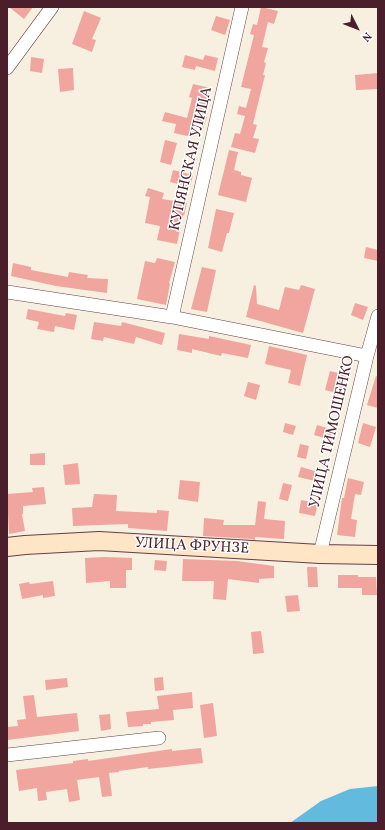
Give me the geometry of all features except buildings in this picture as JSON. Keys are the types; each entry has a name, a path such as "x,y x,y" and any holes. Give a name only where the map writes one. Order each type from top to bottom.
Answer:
{"street":[{"path":"7,68 52,7"},
{"name":"КУПЯНСКАЯ УЛИЦА","path":"172,317 242,7"},
{"path":"7,292 172,317 367,356"},
{"name":"УЛИЦА ТИМОШЕНКО","path":"320,554 367,356 378,316"},
{"name":"УЛИЦА ФРУНЗЕ","path":"7,547 99,541 320,554 378,555"},
{"path":"7,755 159,738"}],"water":[{"path":"378,786 378,823 290,823 321,801 350,789"}]}
